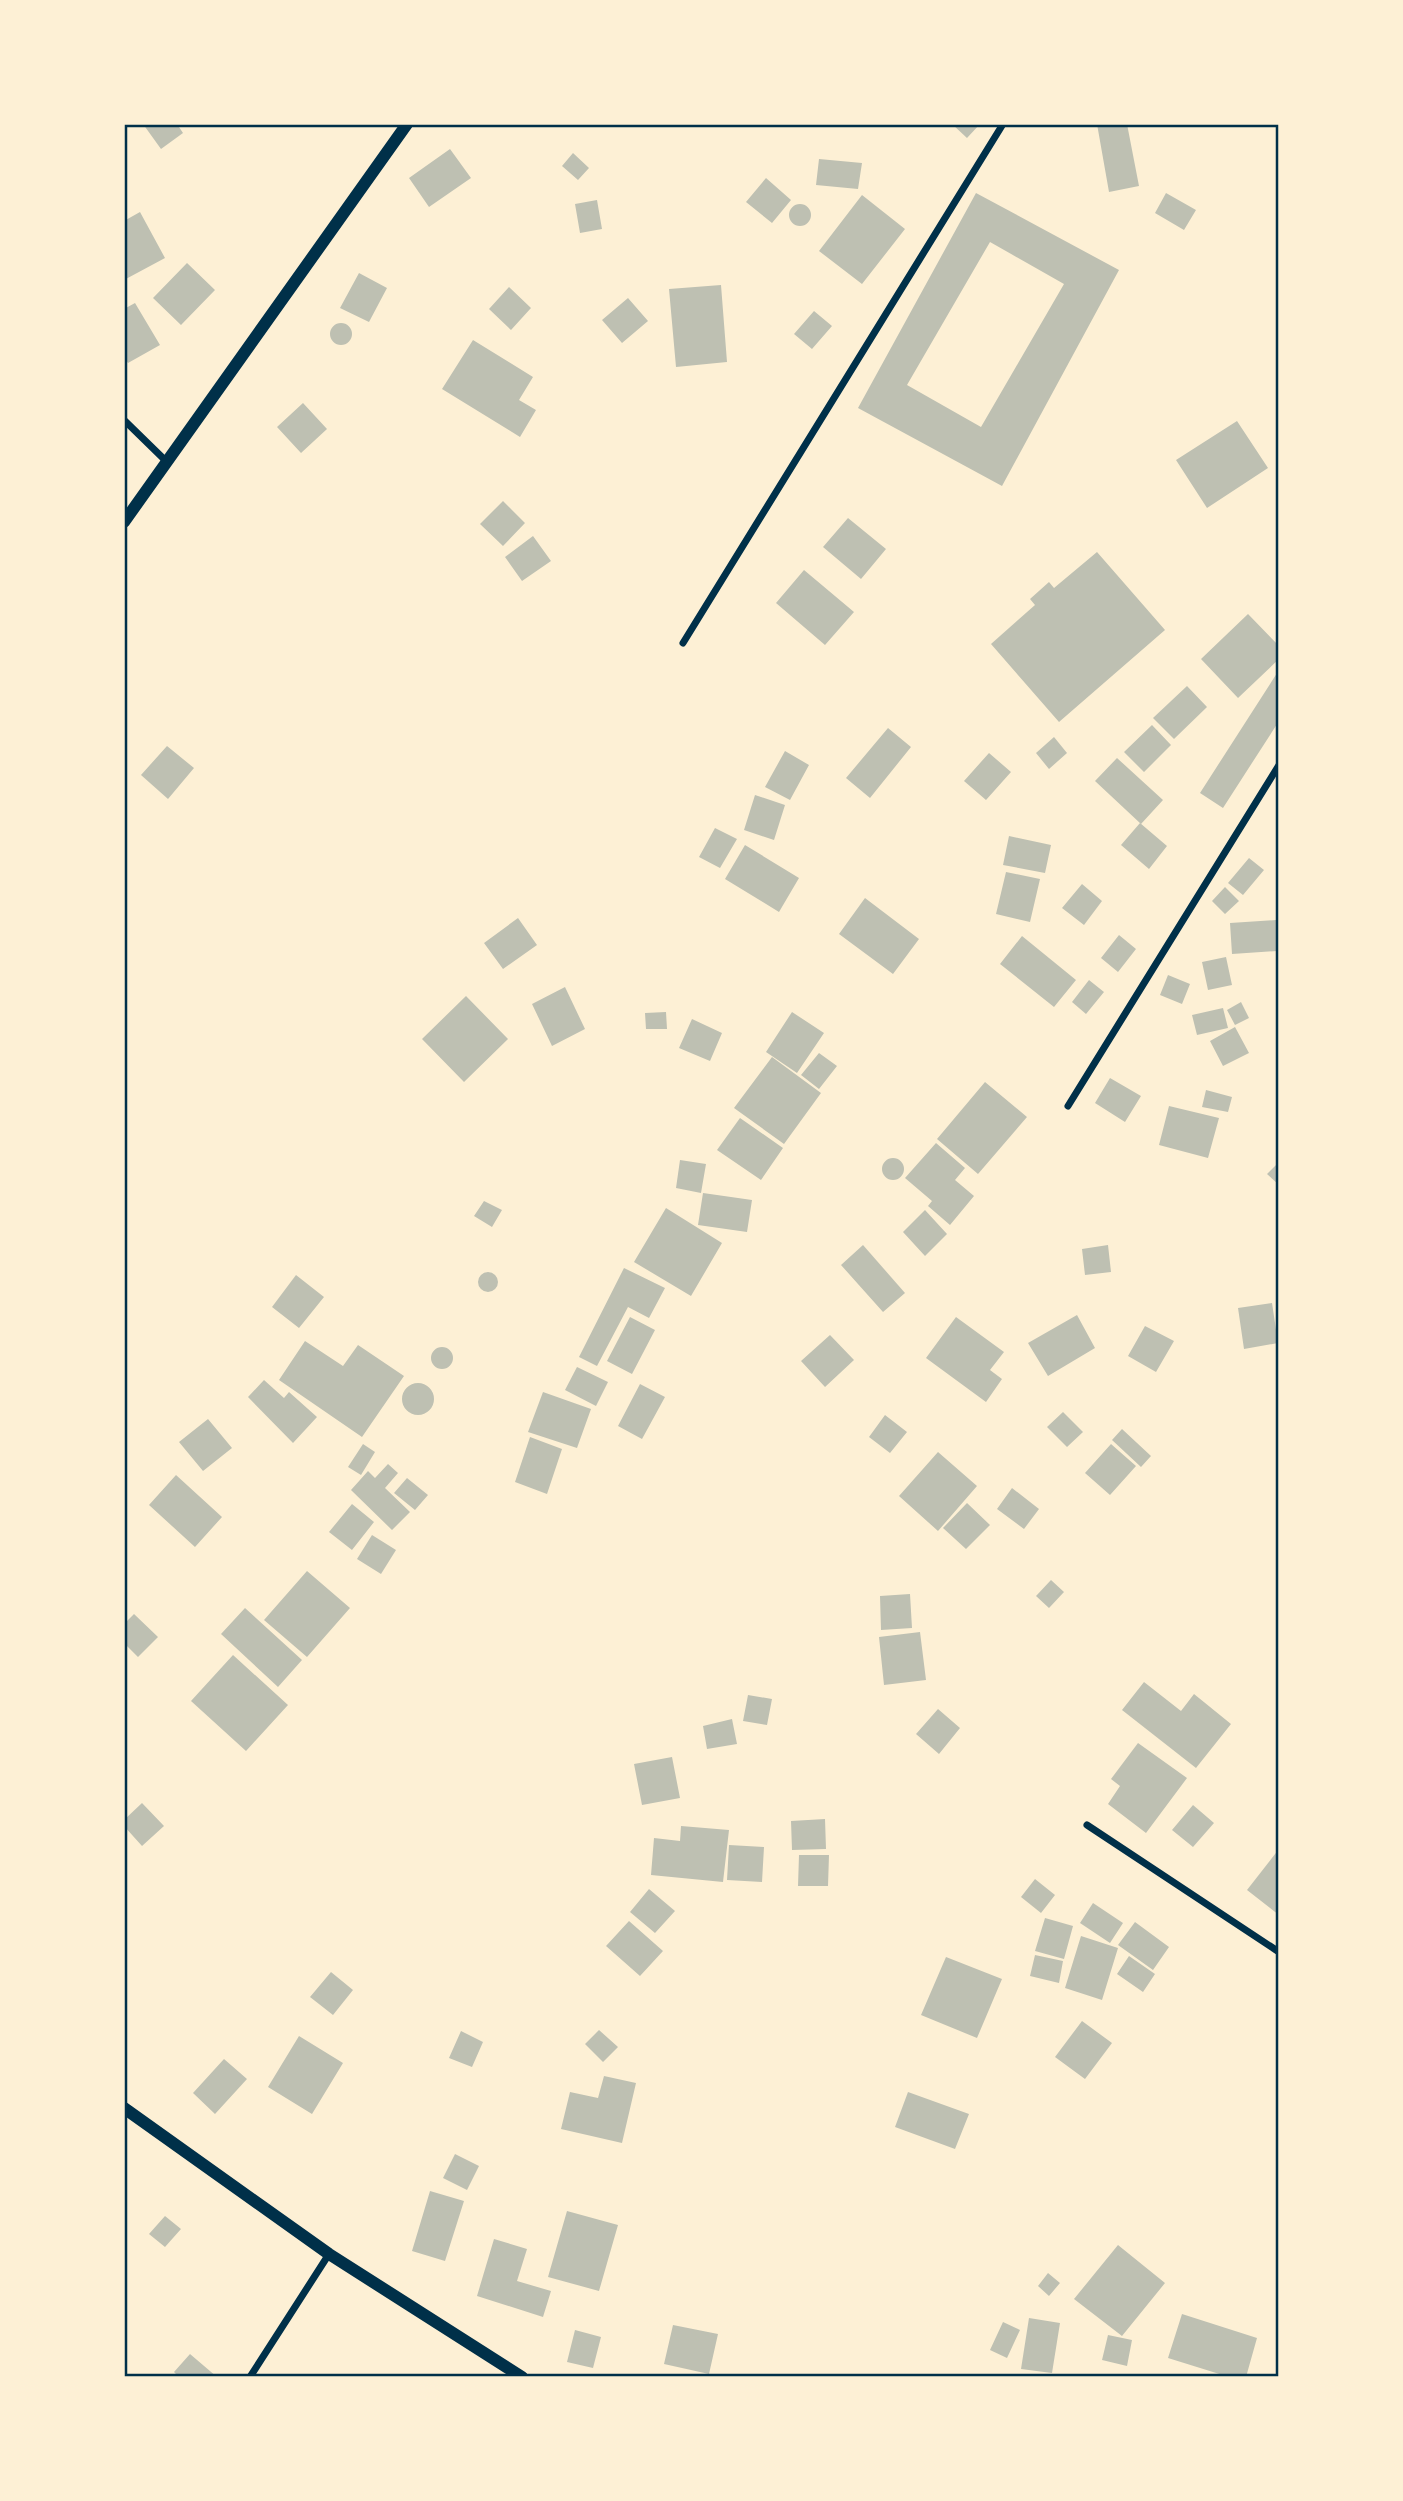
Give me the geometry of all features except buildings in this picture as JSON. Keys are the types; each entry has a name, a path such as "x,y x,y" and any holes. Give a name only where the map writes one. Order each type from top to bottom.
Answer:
{"street":[{"path":"124,522 407,124"},
{"path":"683,643 1003,124"},
{"path":"124,420 167,463"},
{"path":"1068,1106 1279,765"},
{"path":"1087,1825 1279,1952"},
{"path":"124,2108 329,2254 523,2377"},
{"path":"250,2377 329,2254"}]}
